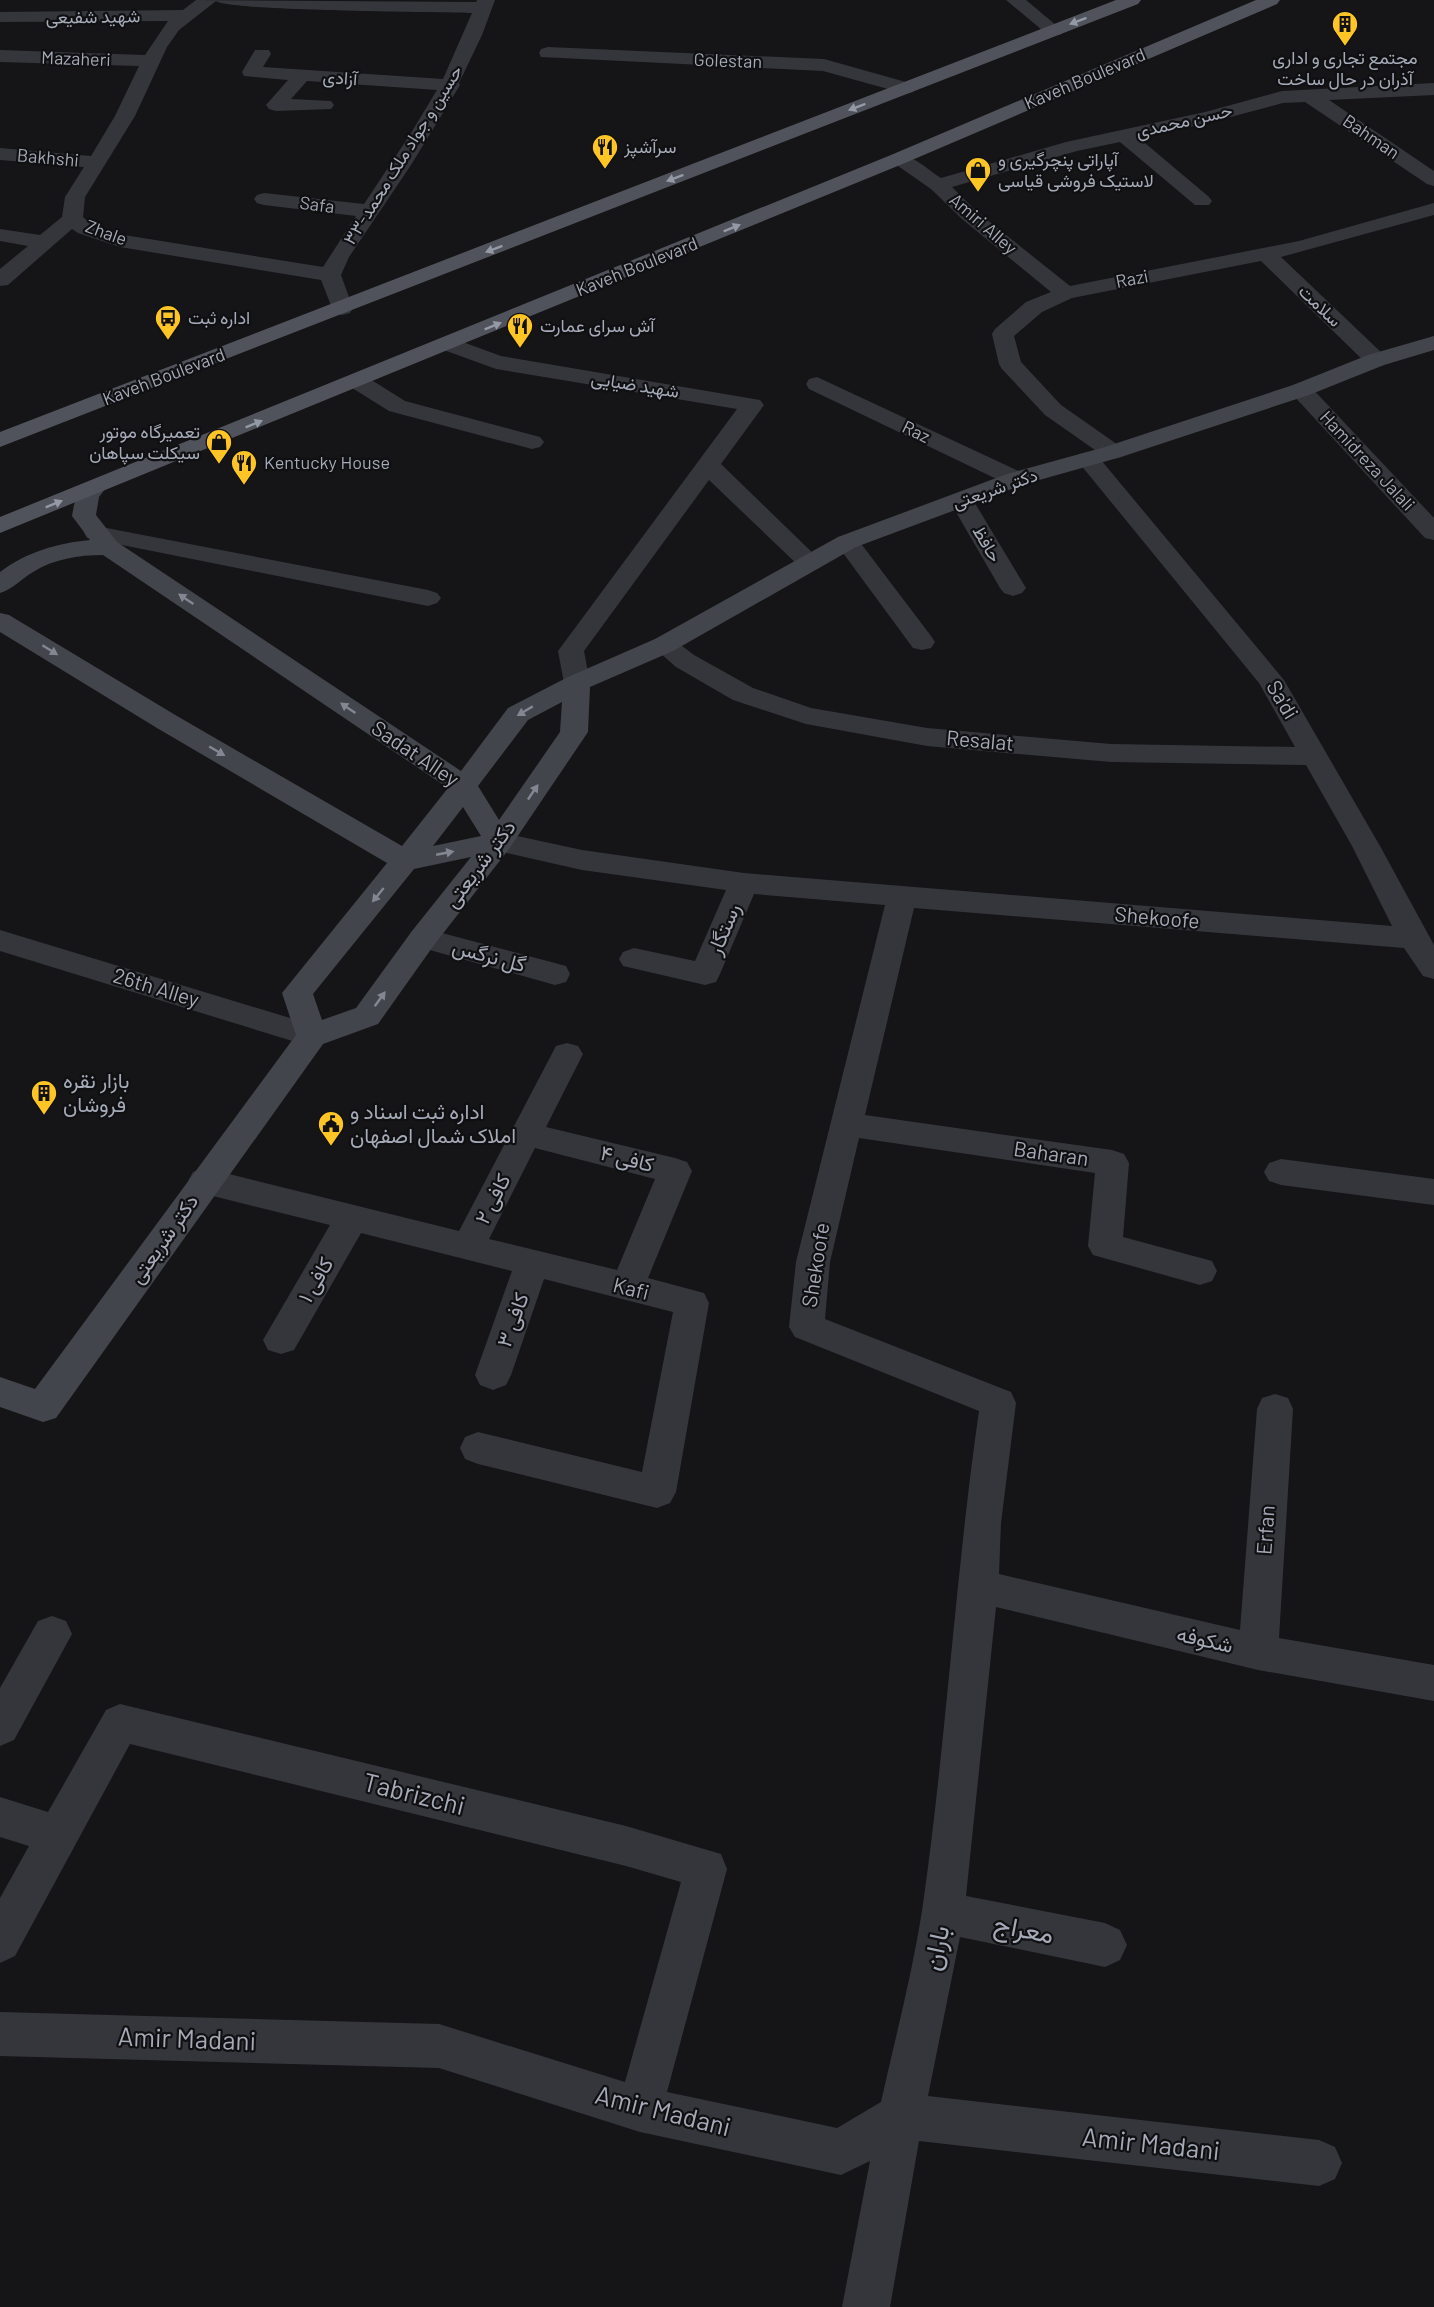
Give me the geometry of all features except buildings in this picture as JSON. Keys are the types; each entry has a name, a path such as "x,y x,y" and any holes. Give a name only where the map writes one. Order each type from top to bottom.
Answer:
{"main road":[{"name":"Kaveh Boulevard","path":"0,440 1132,0"},
{"name":"Kaveh Boulevard","path":"0,526 898,159 1271,0"}],"street":[{"name":"Zhale","path":"208,0 171,26 151,61 125,116 75,197 72,219 85,229 120,241 330,274"},
{"path":"224,0 484,4"},
{"path":"1015,0 1053,31"},
{"name":"۳۳-حسین و جواد ملک محمد","path":"330,274 451,85 476,29 484,4"},
{"name":"شهید شفیعی","path":"0,17 186,15"},
{"name":"Golestan","path":"548,53 824,65 906,88"},
{"name":"آزادی","path":"262,54 251,72 451,85"},
{"name":"Mazaheri","path":"0,56 151,61"},
{"path":"302,75 276,105 324,105"},
{"name":"حسن محمدی","path":"938,185 1073,146 1208,117 1282,97 1434,89"},
{"name":"Bahman","path":"1308,94 1434,180"},
{"path":"1124,135 1202,201"},
{"name":"Bakhshi","path":"0,154 97,162"},
{"name":"Amiri Alley","path":"898,159 938,185 969,215 1066,293"},
{"name":"Safa","path":"264,199 369,211"},
{"name":"Razi","path":"1100,455 1010,364 1003,334 1034,307 1066,293 1302,247 1434,209"},
{"path":"0,280 72,219"},
{"path":"0,235 45,242"},
{"name":"سلامت","path":"1264,253 1376,360"},
{"path":"330,274 342,308"},
{"name":"دکتر شریعتی","path":"312,1036 297,993 406,861 518,714 577,683 664,645 847,542 1016,479 1100,455 1301,390 1376,360 1434,343"},
{"name":"شهید ضیایی","path":"449,344 496,362 752,405 571,651 577,683"},
{"path":"357,381 398,406 532,442"},
{"name":"Raz","path":"817,384 1016,479"},
{"name":"Hamidreza Jalali","path":"1301,390 1434,533"},
{"name":"Sa'di","path":"1100,455 1271,680 1366,846 1413,938 1434,968"},
{"path":"708,465 809,562"},
{"path":"93,489 87,497 84,516 102,540"},
{"name":"حافظ","path":"961,500 1012,588"},
{"path":"0,585 12,574 47,556 102,540 428,598"},
{"name":"Sadat Alley","path":"102,540 464,786 499,842"},
{"path":"847,542 922,642"},
{"path":"0,621 167,722 406,861 499,842"},
{"name":"Resalat","path":"664,645 685,661 743,694 806,716 927,737 1111,753 1315,756"},
{"name":"دکتر شریعتی","path":"0,1392 43,1407 312,1036 368,1016 423,938 499,842 574,732 577,683"},
{"name":"Shekoofe","path":"499,842 582,860 744,882 1413,938"},
{"name":"رستگار","path":"634,959 705,974 744,882"},
{"name":"Shekoofe","path":"902,896 813,1262 807,1327 998,1403 982,1523 979,1586"},
{"name":"گل نرگس","path":"423,938 555,974"},
{"name":"26th Alley","path":"0,940 312,1036"},
{"name":"کافی ۲","path":"467,1248 567,1054"},
{"name":"Baharan","path":"845,1124 1112,1163 1105,1246 1200,1271"},
{"name":"کافی ۴","path":"526,1134 675,1171 627,1288"},
{"path":"1281,1172 1434,1192"},
{"name":"Kafi","path":"205,1181 351,1220 692,1303 657,1492 478,1448"},
{"name":"کافی ۱","path":"281,1340 351,1220"},
{"name":"کافی ۳","path":"493,1375 532,1264"},
{"name":"Erfan","path":"1258,1652 1275,1409"},
{"name":"شکوفه","path":"979,1586 1258,1652 1434,1683"},
{"name":"باران","path":"866,2307 901,2116 943,1912 979,1586"},
{"path":"0,1727 52,1634"},
{"name":"Tabrizchi","path":"0,1941 120,1724 626,1846 706,1869 640,2109"},
{"path":"0,1817 58,1835"},
{"name":"معراج","path":"943,1912 1105,1945"},
{"name":"Amir Madani","path":"0,2034 439,2046 640,2109 841,2152 901,2116 1319,2163"}],"place":[{"name":"مجتمع تجاری و اداری آذران در حال ساخت","path":"1345,47"},
{"name":"سرآشپز","path":"605,170"},
{"name":"آپاراتی پنچرگیری و لاستیک فروشی قیاسی","path":"978,193"},
{"name":"اداره ثبت","path":"168,341"},
{"name":"آش سرای عمارت","path":"520,349"},
{"name":"تعمیرگاه موتور سیکلت سپاهان","path":"219,465"},
{"name":"Kentucky House","path":"244,486"},
{"name":"بازار نقره فروشان","path":"44,1116"},
{"name":"اداره ثبت اسناد و املاک شمال اصفهان","path":"331,1147"}]}
